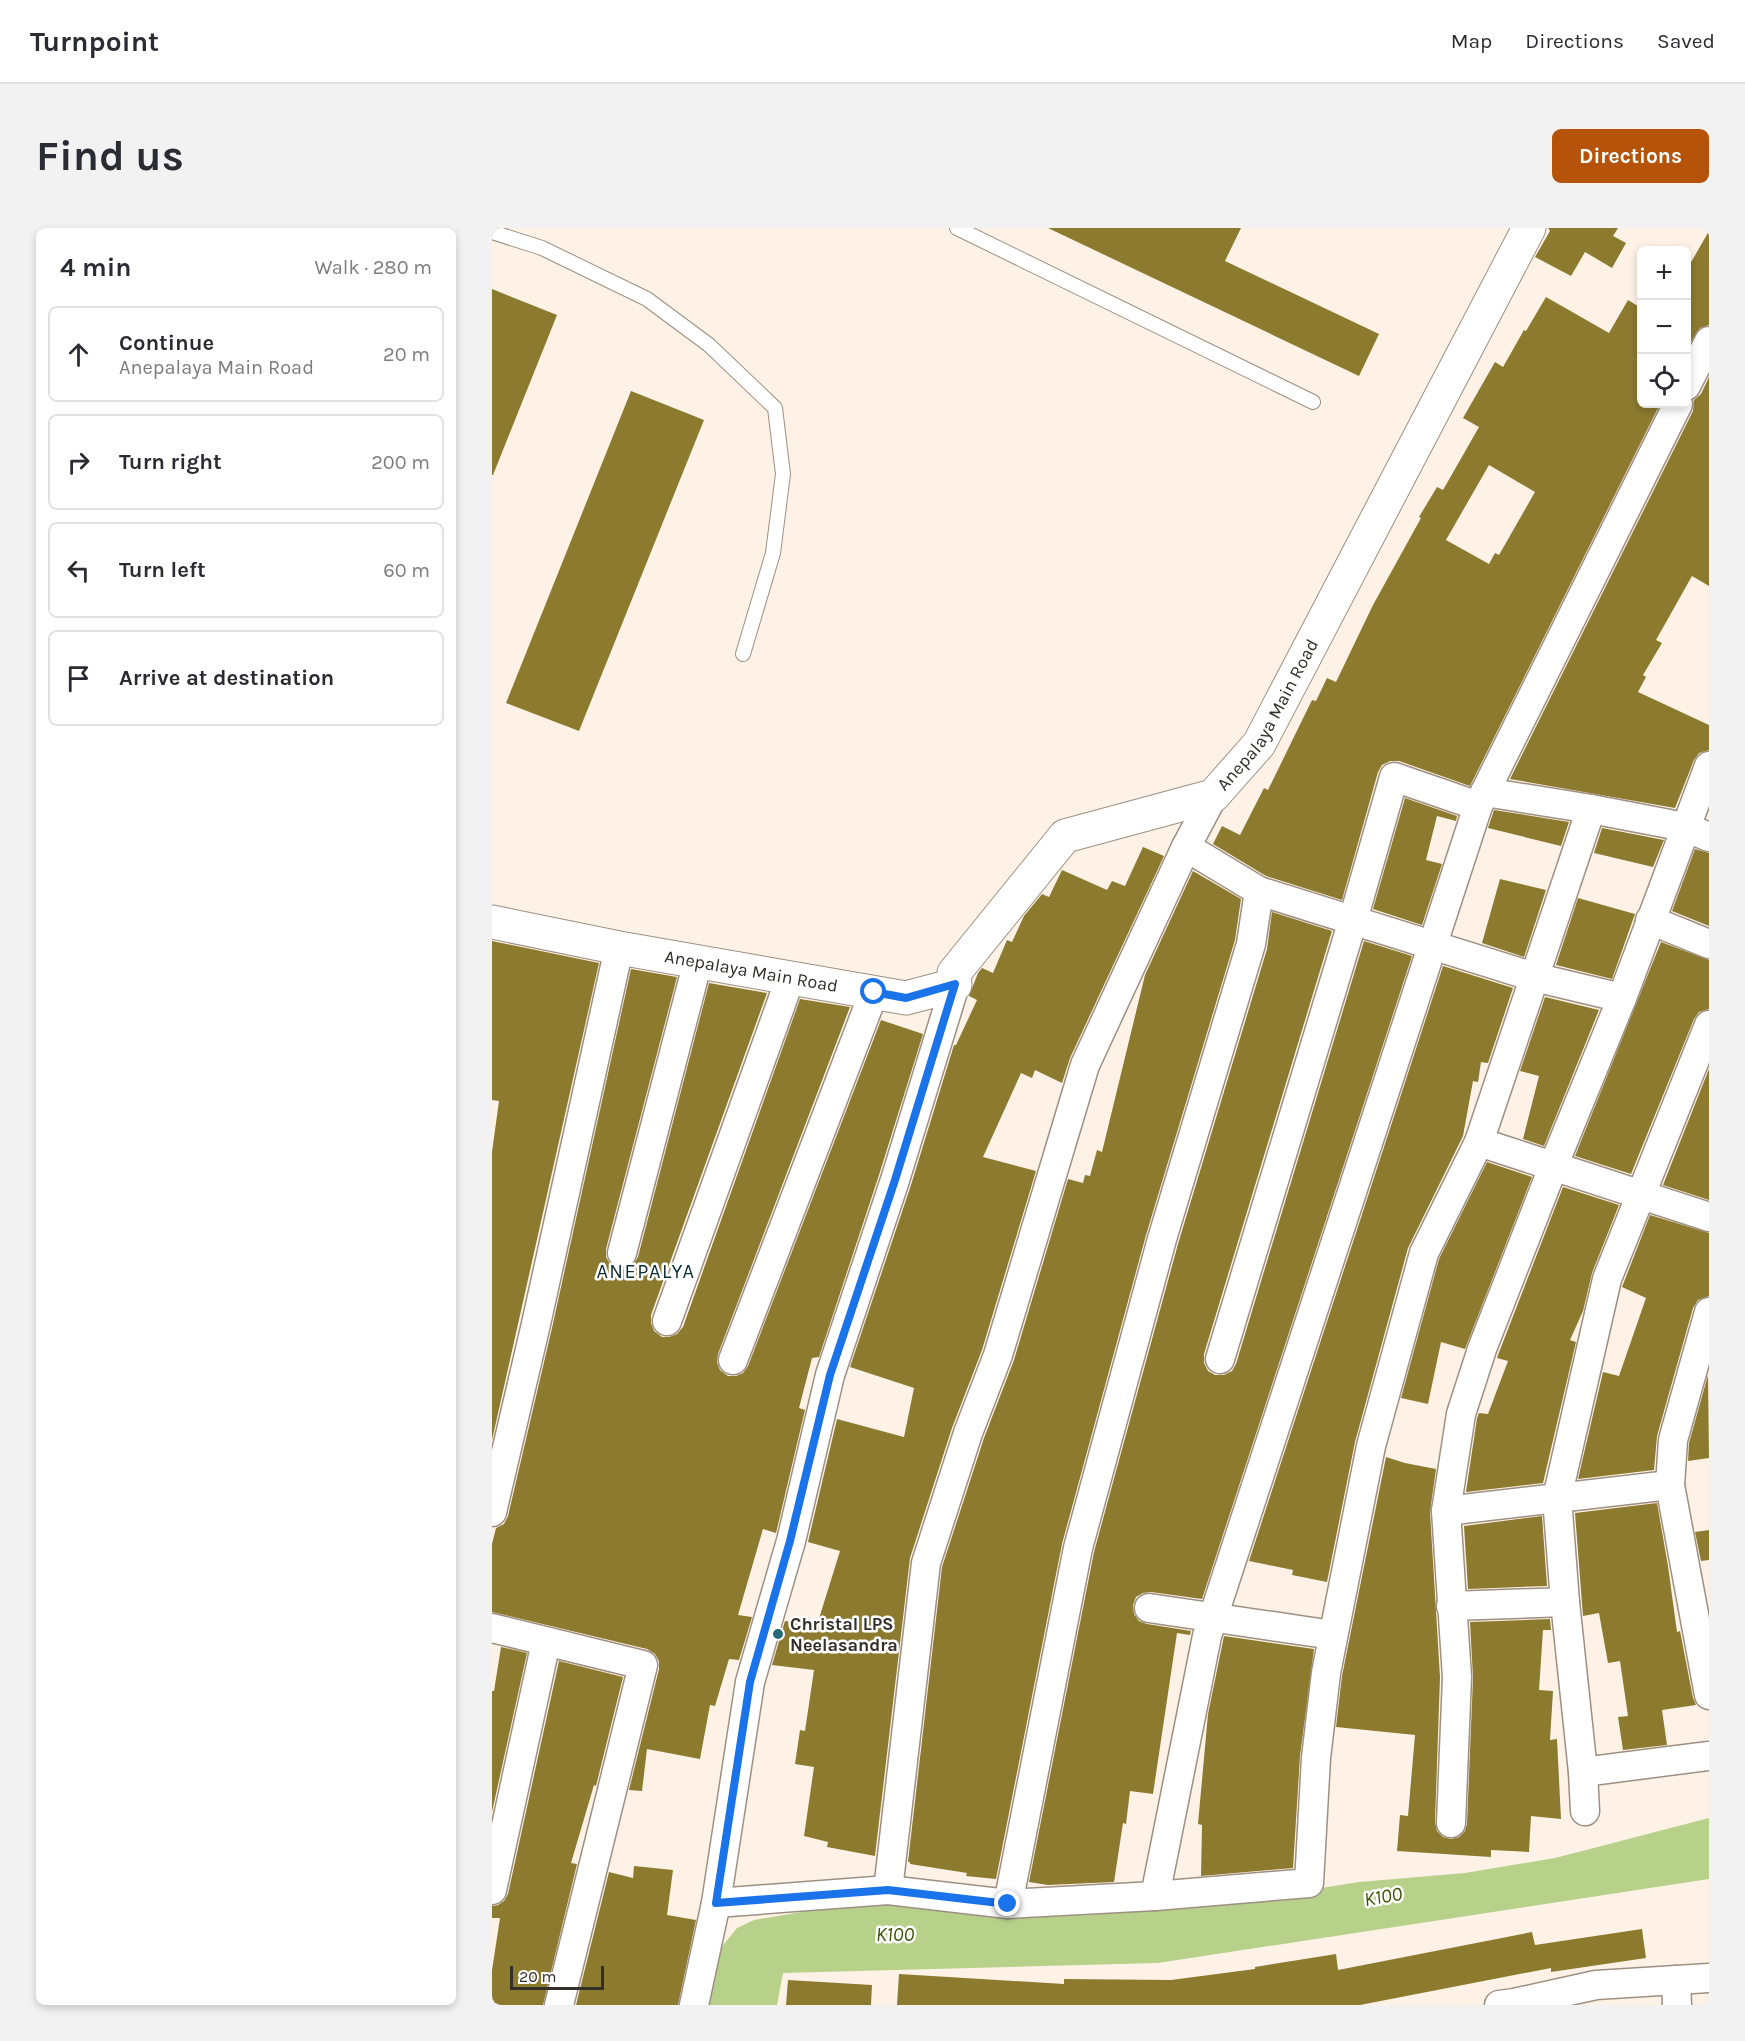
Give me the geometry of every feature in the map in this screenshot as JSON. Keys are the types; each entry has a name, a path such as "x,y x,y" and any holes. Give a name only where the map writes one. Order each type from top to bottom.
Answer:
{"street":[{"name":"Anepalaya Main Road","path":"492,922 619,948 906,998 955,984 954,973 1065,836 1212,796 1259,744 1529,228"},
{"path":"1691,376 1709,340"},
{"path":"1155,1896 1207,1636 1432,945 1482,799 1676,408"},
{"path":"1451,1823 1457,1677 1446,1511 1461,1414 1482,1349 1622,998 1650,920 1697,832 1709,766"},
{"path":"1220,1359 1394,777 1482,799 1591,809 1697,832"},
{"path":"888,1890 926,1563 968,1433 998,1355 1085,1065 1212,796"},
{"path":"716,1903 888,1890 1008,1904 1155,1896 1309,1883 1316,1758 1326,1672 1371,1446 1424,1253 1479,1142 1591,809"},
{"path":"1186,847 1258,891 1534,976 1622,998"},
{"path":"1008,1904 1078,1548 1162,1239 1251,944 1258,891"},
{"path":"1650,920 1709,944"},
{"path":"492,1512 619,948"},
{"path":"622,1253 698,961"},
{"path":"667,1320 790,979"},
{"path":"694,2005 716,1903 750,1682 790,1541 830,1375 895,1180 955,984"},
{"path":"733,1360 874,992"},
{"path":"1585,1811 1557,1498 1607,1280 1709,1025"},
{"path":"1479,1142 1709,1217"},
{"path":"1709,1312 1672,1440 1670,1485 1709,1695"},
{"path":"1446,1511 1670,1485"},
{"path":"1451,1606 1565,1602"},
{"path":"1149,1608 1333,1635"},
{"path":"492,1628 643,1665 559,2005"},
{"path":"492,1890 546,1642"},
{"path":"1583,1772 1709,1756"},
{"path":"1509,2004 1597,1995 1676,1992 1709,1978"}],"lane":[{"path":"957,228 1313,402"},
{"path":"492,232 542,248 647,299 710,345 775,408 783,474 774,553 743,654"}],"water":[{"name":"K100","path":"1709,1818 1709,1879 1158,1963 783,1973 777,2005 704,2005 715,1955 737,1928 754,1920 848,1904 1263,1897 1359,1882 1465,1873 1555,1858"}],"building":[{"path":"1048,228 1241,228 1225,261 1379,334 1359,376"},
{"path":"1548,228 1618,228 1613,236 1626,243 1612,268 1585,252 1571,276 1535,257 1550,231"},
{"path":"1709,231 1709,325 1700,328 1691,342 1691,300 1691,262"},
{"path":"492,289 557,315 493,475 492,475"},
{"path":"1546,297 1609,333 1628,300 1637,306 1637,408 1658,408 1470,786 1399,761 1390,761 1382,765 1378,772 1342,900 1266,876 1213,844 1222,826 1240,835 1264,788 1268,790 1312,700 1316,701 1327,678 1336,682 1373,605 1421,518 1419,517 1437,487 1443,490 1479,427 1463,418 1495,362 1503,367 1524,330 1526,331","holes":["1489,465 1535,492 1499,555 1495,553 1489,564 1446,540"]},
{"path":"1709,377 1709,586 1692,576 1656,640 1662,643 1643,675 1646,677 1638,692 1709,725 1709,750 1699,753 1694,760 1675,808 1510,779 1693,411 1694,400 1701,394"},
{"path":"631,391 704,420 579,731 506,703"},
{"path":"1405,798 1457,816 1456,821 1437,816 1426,860 1442,864 1422,925 1373,909"},
{"path":"1494,810 1569,822 1561,846 1488,828"},
{"path":"1602,828 1664,840 1653,867 1594,853"},
{"path":"1143,847 1164,856 1070,1058 1062,1083 1035,1070 1032,1078 1021,1073 983,1157 1036,1171 982,1350 952,1428 910,1558 875,1856 827,1847 828,1842 804,1836 814,1767 795,1764 800,1730 805,1731 814,1670 772,1665 785,1621 817,1625 840,1551 808,1542 837,1419 904,1437 914,1388 850,1367 911,1185 954,1045 977,1000 969,996 978,973 982,968 993,973 1007,940 1012,942 1024,916 1042,894 1049,897 1062,870 1107,890 1112,881 1125,886"},
{"path":"1695,849 1709,853 1709,926 1672,911"},
{"path":"1193,871 1241,899 1235,940 1146,1235 1062,1544 996,1879 966,1876 967,1873 910,1864 908,1862 942,1567 984,1438 1014,1360 1068,1179 1083,1183 1085,1175 1090,1176 1097,1150 1102,1152 1145,975"},
{"path":"1500,879 1546,890 1524,957 1482,943"},
{"path":"1578,898 1635,914 1612,979 1556,965"},
{"path":"1272,912 1332,931 1204,1354 1204,1363 1208,1371 1215,1375 1224,1375 1232,1371 1236,1364 1364,941 1412,956 1202,1599 1151,1592 1136,1597 1133,1605 1134,1614 1139,1621 1191,1631 1190,1635 1177,1633 1153,1794 1130,1791 1114,1882 1048,1885 1029,1882 1094,1552 1178,1244 1267,949"},
{"path":"492,941 599,963 492,1440 492,1152 499,1101 492,1100"},
{"path":"1661,942 1709,960 1709,1009 1699,1012 1694,1019 1631,1174 1575,1156"},
{"path":"1443,966 1513,988 1488,1063 1481,1062 1478,1082 1473,1081 1463,1136 1408,1248 1355,1442 1327,1582 1292,1575 1293,1570 1249,1561"},
{"path":"631,969 677,977 606,1249 606,1257 610,1264 618,1269 627,1269 638,1257 709,983 767,993 651,1315 654,1331 662,1337 677,1334 683,1327 800,999 850,1007 718,1354 717,1362 720,1370 728,1376 743,1373 748,1366 881,1020 923,1034 819,1357 812,1358 799,1408 805,1410 776,1533 763,1529 738,1615 752,1617 739,1660 729,1659 715,1706 710,1705 700,1759 647,1749 642,1791 629,1790 659,1669 659,1661 655,1654 647,1649 492,1612 492,1544 496,1528 504,1524 508,1516"},
{"path":"1545,997 1599,1010 1544,1146 1523,1139 1539,1076 1520,1071"},
{"path":"1709,1069 1709,1200 1663,1185"},
{"path":"1487,1162 1532,1177 1465,1349 1441,1342 1428,1404 1401,1398 1439,1259"},
{"path":"1563,1187 1619,1205 1592,1273 1583,1311 1570,1340 1576,1342 1543,1483 1466,1492 1477,1418 1479,1413 1488,1414 1508,1361 1497,1358"},
{"path":"1650,1215 1709,1233 1709,1296 1698,1300 1693,1308 1657,1436 1654,1470 1578,1479 1603,1372 1619,1376 1646,1298 1622,1287"},
{"path":"1708,1375 1709,1458 1688,1461 1689,1443"},
{"path":"1386,1457 1436,1469 1430,1512 1440,1677 1435,1822 1437,1831 1443,1837 1451,1839 1459,1837 1465,1831 1467,1824 1473,1678 1470,1622 1550,1619 1551,1630 1543,1630 1539,1690 1553,1691 1550,1740 1557,1739 1561,1819 1531,1816 1529,1852 1491,1850 1491,1857 1397,1851 1400,1815 1408,1816 1415,1735 1336,1727 1342,1676"},
{"path":"1657,1503 1677,1632 1680,1631 1696,1705 1662,1710 1667,1745 1623,1750 1618,1717 1628,1716 1620,1661 1608,1663 1599,1613 1583,1616 1575,1513"},
{"path":"1542,1516 1547,1586 1468,1589 1464,1526"},
{"path":"1709,1530 1709,1560 1701,1561 1695,1532"},
{"path":"1224,1636 1314,1649 1300,1756 1293,1868 1201,1876 1202,1825 1198,1824 1208,1714"},
{"path":"501,1647 527,1653 492,1812 492,1691 494,1691"},
{"path":"559,1661 623,1677 596,1786 594,1785 571,1863 577,1864 543,2005 492,2005 492,1970 500,1918 492,1918 492,1906 504,1901 508,1894"},
{"path":"634,1866 673,1870 667,1915 696,1920 678,2005 576,2005 609,1872 633,1878"},
{"path":"1642,1929 1646,1958 1551,1972 1551,1968 1360,2005 897,2005 899,1974 1064,1984 1064,1979 1171,1980 1255,1969 1255,1967 1336,1954 1338,1970 1532,1932 1535,1945"},
{"path":"788,1980 872,1985 871,2005 786,2005"}],"place":[{"name":"Christal LPS Neelasandra","path":"778,1634"}],"district":[{"name":"ANEPALYA","path":"646,1271"}],"route":[{"path":"874,992 906,998 955,984 895,1180 830,1375 790,1541 750,1682 716,1903 888,1890 1008,1904"}]}
